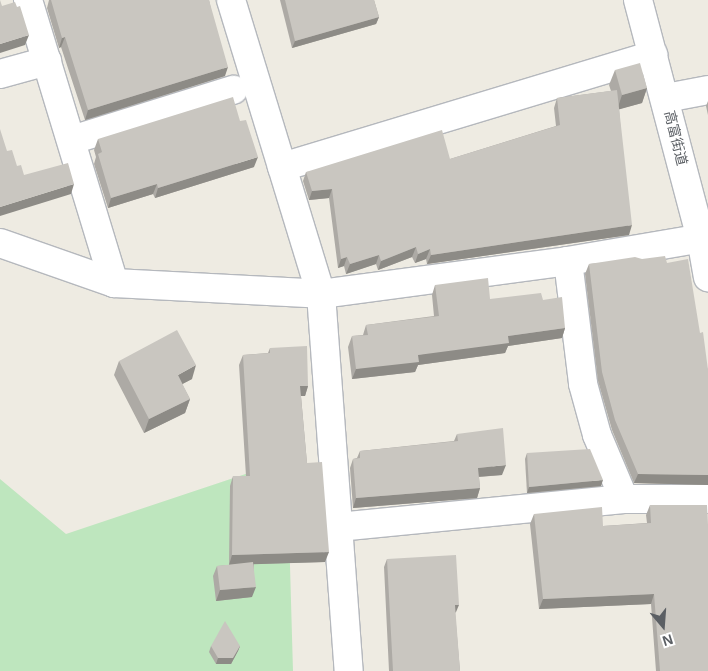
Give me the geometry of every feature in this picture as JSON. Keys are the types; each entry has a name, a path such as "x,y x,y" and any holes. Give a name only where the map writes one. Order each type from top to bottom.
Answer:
{"street":[{"path":"28,0 114,283"},
{"path":"231,0 321,294 349,671"},
{"name":"高富街道","path":"638,0 705,237 708,277"},
{"path":"282,166 654,55"},
{"path":"0,74 47,61"},
{"path":"72,140 233,90"},
{"path":"666,98 708,90"},
{"path":"0,243 114,283 321,294 568,261 705,237"},
{"path":"568,261 583,384 597,436 624,499"},
{"path":"338,527 624,499 708,499"}],"green space":[{"path":"287,460 293,671 0,671 0,479 66,534"}],"building":[{"path":"0,0 2,6 15,2 17,7 20,6 29,35 0,44"},
{"path":"51,0 209,0 228,67 88,110 65,37 62,38"},
{"path":"285,0 374,0 379,17 295,41"},
{"path":"640,63 647,88 622,95 615,70"},
{"path":"617,90 632,225 431,255 430,249 418,254 416,247 381,261 379,255 350,264 347,257 341,259 332,189 312,191 306,172 442,130 450,159 560,125 557,98"},
{"path":"233,97 240,121 246,120 258,157 158,188 157,184 111,198 98,154 102,152 98,139"},
{"path":"0,129 7,151 12,150 17,166 21,165 24,175 68,163 74,184 0,207"},
{"path":"665,256 667,263 688,259 700,333 703,332 708,370 708,475 638,474 615,420 602,372 589,264 635,257 642,259"},
{"path":"488,278 490,299 541,293 543,300 562,297 565,328 508,336 509,343 418,355 419,362 356,369 352,336 368,335 366,325 439,316 435,285"},
{"path":"177,330 196,365 178,375 190,399 149,419 119,361"},
{"path":"307,346 308,386 300,386 307,463 322,462 329,552 232,555 233,476 250,476 243,355 270,353 270,348"},
{"path":"503,428 506,465 478,468 480,488 356,498 353,459 360,458 360,451 458,441 457,434"},
{"path":"590,449 603,480 529,487 527,453"},
{"path":"650,505 707,505 708,671 660,671 654,594 543,599 534,514 602,507 603,526 651,523"},
{"path":"456,555 459,605 455,605 460,671 393,671 387,559"},
{"path":"253,562 256,587 220,590 217,566"},
{"path":"225,621 240,646 233,658 218,658 211,646"}]}
